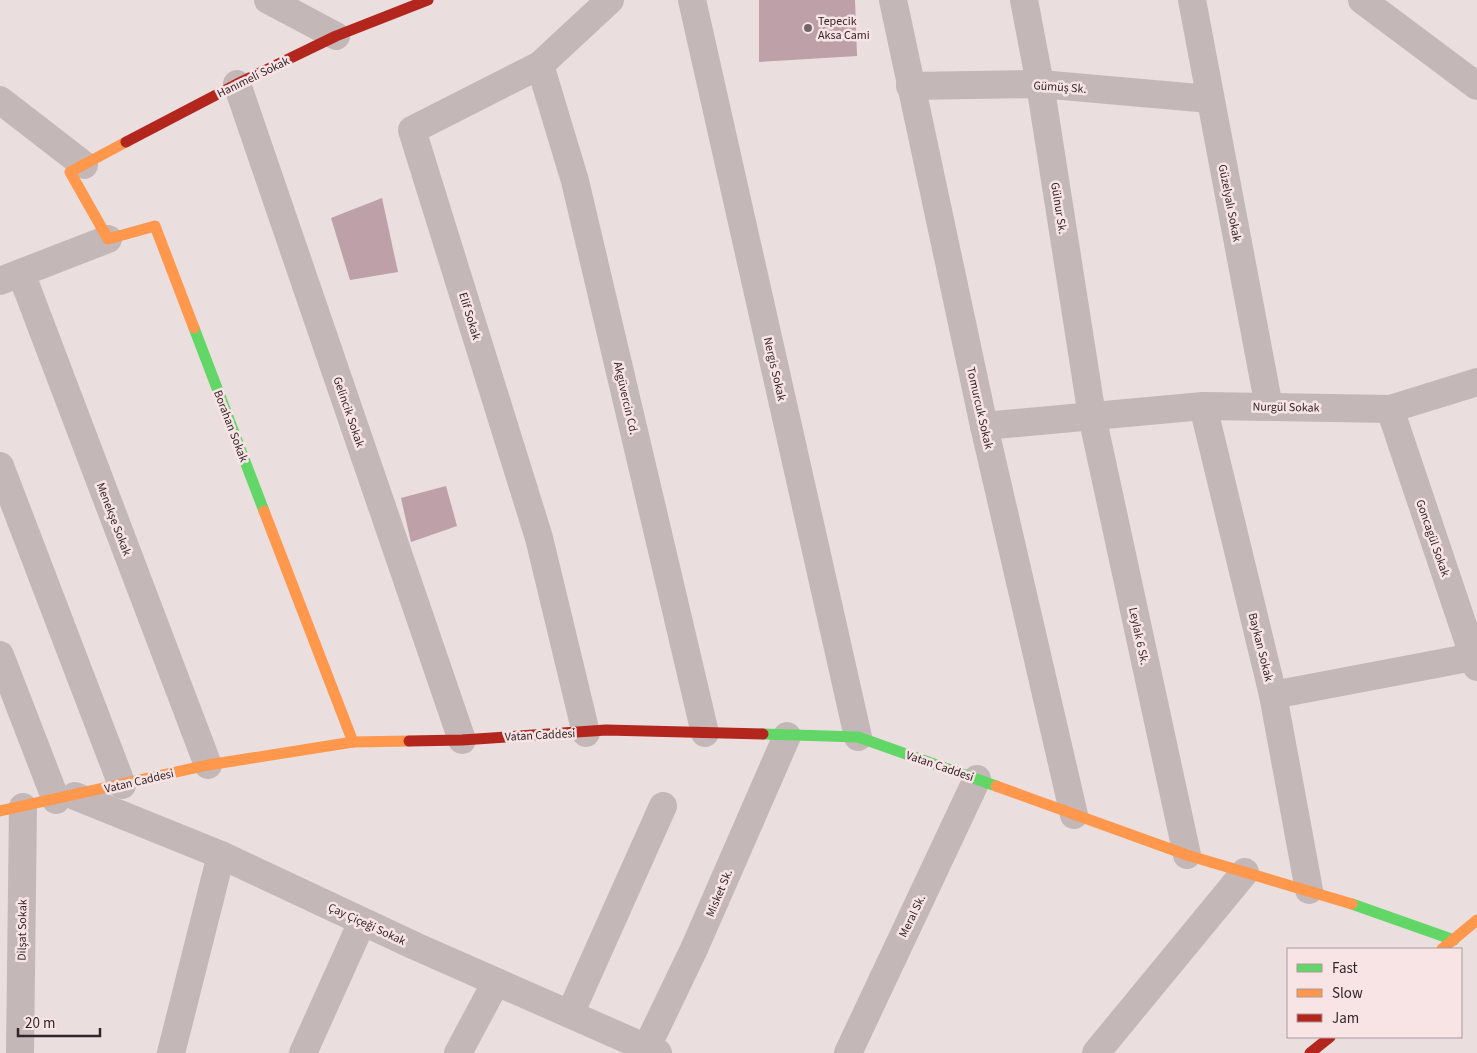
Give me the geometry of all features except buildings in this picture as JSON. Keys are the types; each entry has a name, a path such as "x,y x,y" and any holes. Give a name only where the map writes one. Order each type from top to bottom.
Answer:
{"street":[{"path":"268,0 336,36"},
{"name":"Hanımeli Sokak","path":"77,168 237,84 336,36 428,0"},
{"name":"Elif Sokak","path":"586,733 539,538 412,130 540,65 610,0"},
{"name":"Nergis Sokak","path":"692,0 858,738"},
{"name":"Tomurcuk Sokak","path":"893,0 984,426 1074,815"},
{"name":"Gülnur Sk.","path":"1024,0 1040,84 1092,416"},
{"name":"Güzelyalı Sokak","path":"1192,0 1269,407"},
{"path":"1362,0 1477,86"},
{"name":"Akgüvercin Cd.","path":"540,65 575,181 705,733"},
{"name":"Gelincik Sokak","path":"237,84 462,740"},
{"name":"Gümüş Sk.","path":"910,86 1040,84 1210,99"},
{"path":"0,100 77,168 108,238 10,277"},
{"name":"Borahan Sokak","path":"108,238 154,226 353,742"},
{"name":"Menekşe Sokak","path":"10,277 208,765"},
{"name":"Nurgül Sokak","path":"984,426 1203,406 1390,408 1477,382"},
{"name":"Baykan Sokak","path":"1203,406 1273,694 1309,890"},
{"name":"Goncagül Sokak","path":"1390,408 1475,662"},
{"name":"Leylak 6 Sk.","path":"1092,416 1187,855"},
{"path":"0,466 122,785"},
{"path":"0,655 65,798"},
{"path":"1273,694 1475,662"},
{"name":"Vatan Caddesi","path":"12,809 208,765 353,742 462,740 586,733 606,730 858,738 978,779 1187,855 1309,890 1396,918 1454,940"},
{"name":"Misket Sk.","path":"650,1052 788,736"},
{"name":"Meral Sk.","path":"848,1053 978,779"},
{"name":"Çay Çiçeği Sokak","path":"65,798 221,855 362,922 570,1014 650,1052"},
{"path":"570,1014 663,806"},
{"name":"Dilşat Sokak","path":"12,809 20,1053"},
{"path":"171,1053 221,855"},
{"path":"1096,1053 1246,872"},
{"path":"1443,948 1477,920"},
{"path":"303,1053 362,922"},
{"path":"458,1053 496,982"},
{"path":"1310,1053 1329,1038"}],"traffic: fast":[{"path":"194,328 264,511"},
{"path":"763,734 858,737 996,786"},
{"path":"1352,904 1454,940"}],"traffic: slow":[{"path":"126,142 70,172 108,239 155,226 194,328"},
{"path":"264,511 353,742"},
{"path":"0,811 208,765 353,742 409,741"},
{"path":"996,786 1187,855 1352,904"},
{"path":"1443,948 1477,920"}],"traffic: jam":[{"path":"126,142 237,84 336,36 428,0"},
{"path":"409,741 462,740 606,730 763,734"},
{"path":"1310,1053 1329,1038"}],"place":[{"name":"Tepecik Aksa Cami","path":"808,28"}]}
